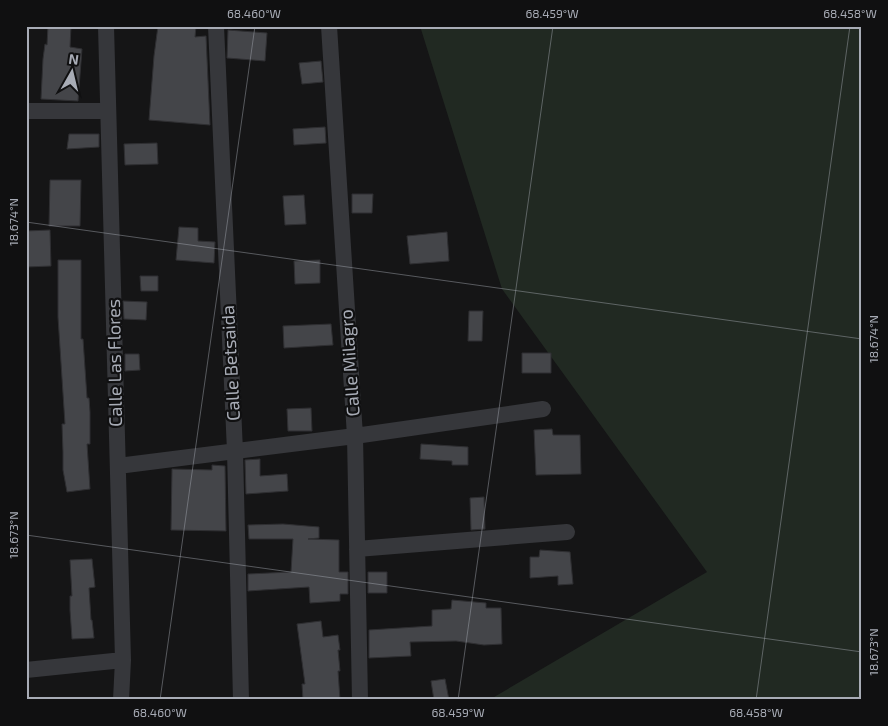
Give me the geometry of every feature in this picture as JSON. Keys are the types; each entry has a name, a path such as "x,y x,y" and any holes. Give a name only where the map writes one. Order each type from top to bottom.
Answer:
{"street":[{"name":"Calle Las Flores","path":"106,26 123,660 121,700"},
{"name":"Calle Betsaida","path":"216,26 235,451 242,700"},
{"name":"Calle Milagro","path":"329,26 355,436 360,700"},
{"path":"26,111 108,111"},
{"path":"118,466 355,436 543,409"},
{"path":"357,550 567,532"},
{"path":"26,670 123,660"}],"shaded area":[{"path":"420,26 862,26 862,700 489,700 707,572 502,289"}],"building":[{"path":"48,26 71,26 70,47 82,49 78,101 41,99 43,59 45,44 47,45"},
{"path":"158,26 196,26 195,37 206,36 210,125 149,120"},
{"path":"228,30 267,33 265,61 227,58"},
{"path":"321,61 323,82 302,84 299,63"},
{"path":"325,127 326,143 294,145 293,129"},
{"path":"69,134 99,134 99,147 67,149"},
{"path":"157,143 158,164 125,165 124,144"},
{"path":"50,180 81,180 80,226 49,226"},
{"path":"352,194 373,194 372,213 352,213"},
{"path":"304,195 306,224 285,225 283,196"},
{"path":"179,227 198,228 198,241 215,242 214,263 176,260"},
{"path":"50,230 51,266 26,267 26,231"},
{"path":"447,232 449,261 410,264 407,236"},
{"path":"58,260 81,260 81,339 83,339 87,398 89,398 90,412 90,444 87,444 90,489 67,492 63,470 62,424 65,424 58,317"},
{"path":"320,260 320,283 295,284 294,261"},
{"path":"140,276 158,276 158,291 141,291"},
{"path":"123,301 147,302 146,320 124,319"},
{"path":"469,311 483,311 482,341 468,341"},
{"path":"331,324 333,345 284,348 283,326"},
{"path":"522,353 551,353 551,373 522,373"},
{"path":"125,354 139,354 140,370 125,371"},
{"path":"311,408 312,431 288,431 287,409"},
{"path":"552,429 553,435 580,435 581,474 536,475 534,430"},
{"path":"421,444 468,447 468,465 452,465 452,461 420,459"},
{"path":"260,459 260,476 287,474 288,491 246,494 245,460"},
{"path":"212,465 225,466 226,531 171,530 172,469 212,470"},
{"path":"484,497 485,529 471,530 470,498"},
{"path":"283,524 319,527 319,538 308,539 339,540 339,572 348,572 348,594 340,594 340,601 310,603 309,587 248,591 248,574 291,572 293,539 249,539 248,525"},
{"path":"540,550 570,552 573,584 558,585 558,576 530,578 530,557 539,557"},
{"path":"92,559 95,587 89,588 94,638 72,639 70,560"},
{"path":"368,572 387,572 387,593 368,593"},
{"path":"452,600 486,603 486,608 501,608 502,644 484,645 456,641 410,642 411,656 369,658 369,630 432,626 432,610 451,609"},
{"path":"321,621 323,637 338,635 340,650 338,650 340,671 338,671 340,700 303,700 302,684 305,684 297,624"},
{"path":"445,679 449,700 434,700 431,681"}]}
